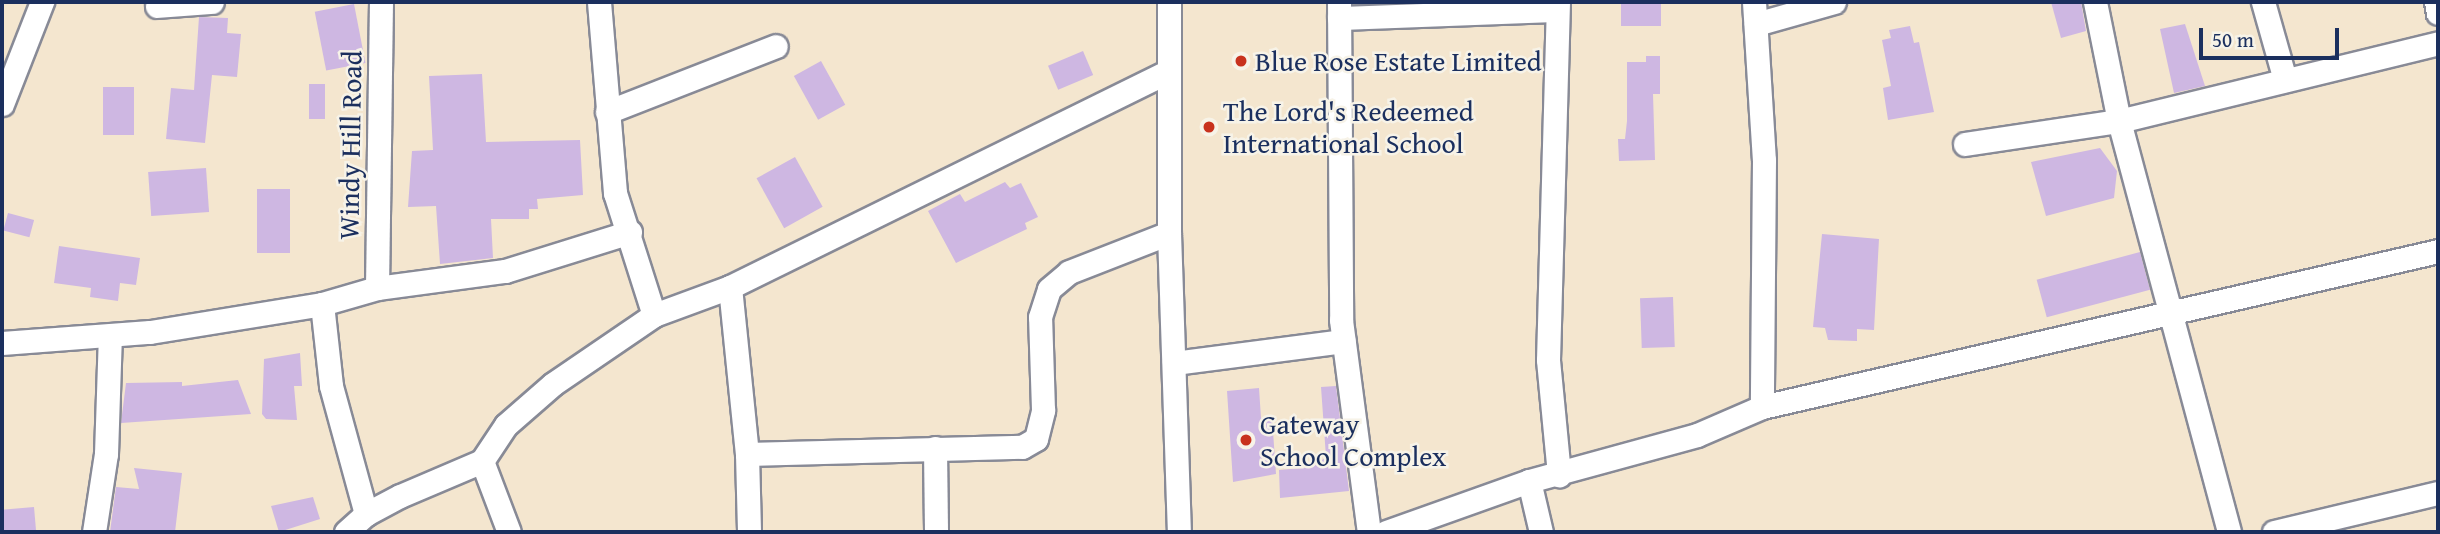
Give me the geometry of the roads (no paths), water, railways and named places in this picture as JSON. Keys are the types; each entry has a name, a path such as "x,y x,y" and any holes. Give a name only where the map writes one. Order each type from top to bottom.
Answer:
{"street":[{"path":"2,104 42,2"},
{"path":"157,6 212,2"},
{"name":"Windy Hill Road","path":"377,289 382,2"},
{"path":"599,2 615,192 630,232 654,316"},
{"path":"1169,2 1166,72 1169,233 1179,532"},
{"path":"1762,407 1764,160 1755,13 1834,2"},
{"path":"2095,2 2119,121 2174,315 2229,532"},
{"path":"2263,2 2285,80"},
{"path":"2436,2 2438,13"},
{"path":"1369,532 1345,341 1339,10 1557,6 1548,360 1559,475"},
{"path":"1965,144 2119,121 2438,43"},
{"path":"607,112 776,46"},
{"path":"346,532 366,514 481,461 506,425 553,384 654,316 730,287 1166,72"},
{"path":"2,343 110,337 322,304 377,289 505,271 630,232"},
{"path":"747,454 1022,447 1036,439 1042,410 1040,317 1049,289 1069,272 1169,233"},
{"path":"1386,532 1529,481 1559,475 1697,435 1762,407 2174,315 2438,251"},
{"path":"730,287 747,454 749,532"},
{"path":"322,304 331,386 366,514"},
{"path":"94,532 108,431 110,337"},
{"path":"1174,363 1345,341"},
{"path":"934,448 936,532"},
{"path":"481,461 509,532"},
{"path":"1529,481 1541,532"},
{"path":"2274,532 2438,493"}],"place":[{"name":"Blue Rose Estate Limited","path":"1241,61"},
{"name":"The Lord's Redeemed International School","path":"1209,127"},
{"name":"Gateway School Complex","path":"1246,440"}]}
